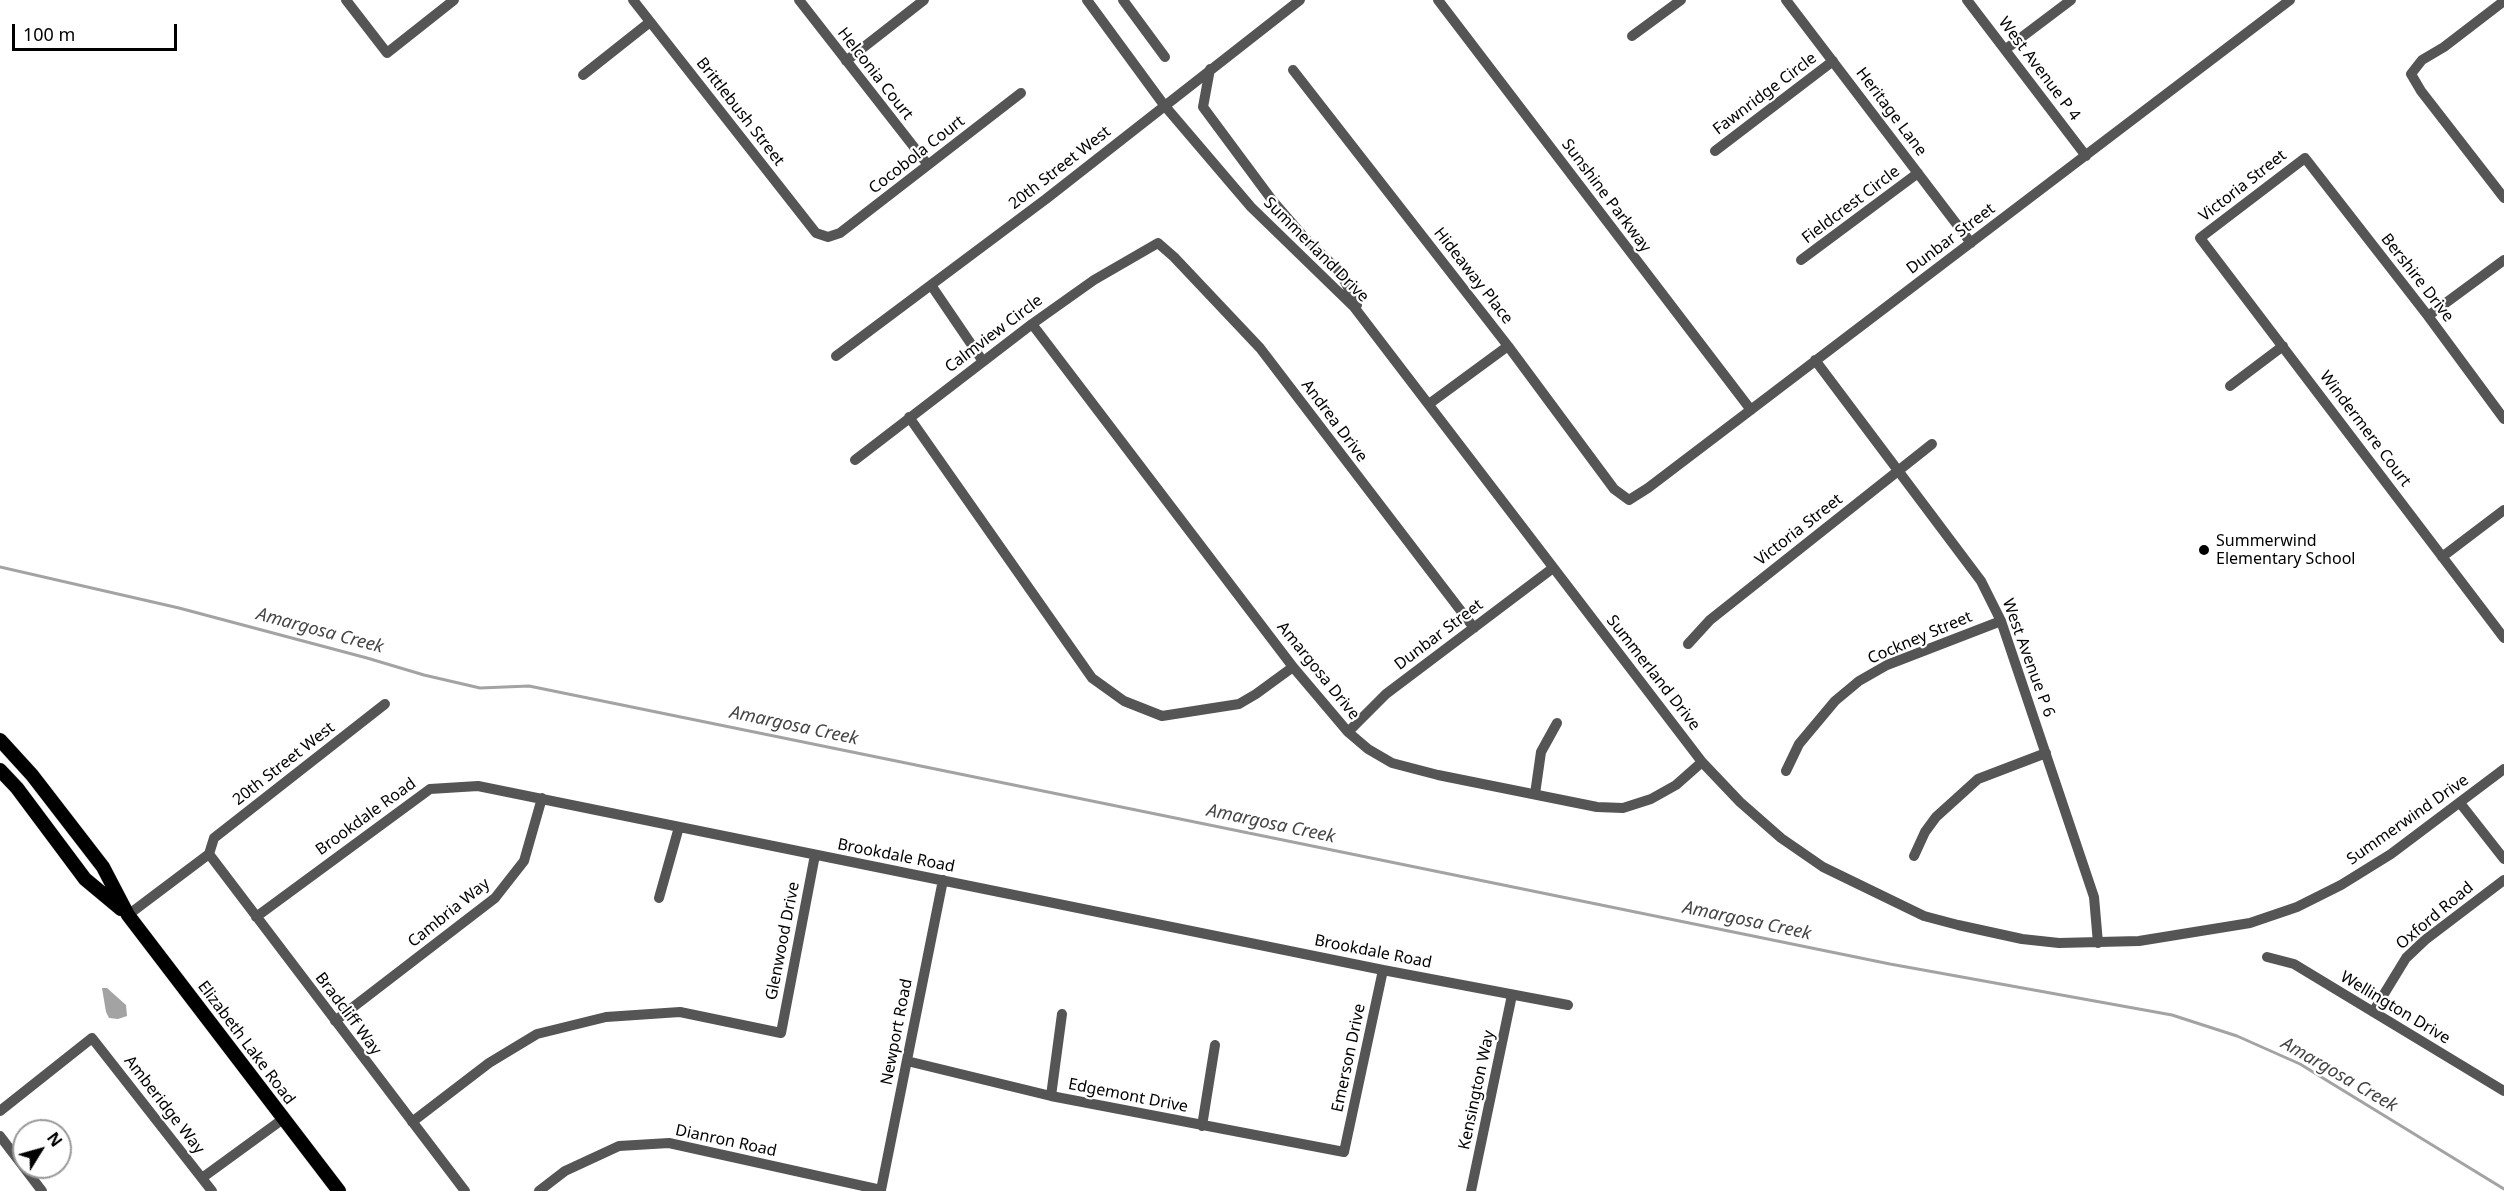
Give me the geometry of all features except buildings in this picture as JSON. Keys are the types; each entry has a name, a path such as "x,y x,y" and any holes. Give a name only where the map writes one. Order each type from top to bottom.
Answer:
{"main road":[{"name":"Elizabeth Lake Road","path":"0,740 32,775 103,867 128,915 339,1191"},
{"name":"Elizabeth Lake Road","path":"0,770 17,788 86,879 128,915"}],"street":[{"path":"346,0 387,53 454,0"},
{"name":"Brittlebush Street","path":"633,0 816,233 828,237"},
{"name":"Helconia Court","path":"799,0 928,165"},
{"path":"846,61 924,0"},
{"name":"Summerland Drive","path":"1087,0 1164,105 1251,207 1354,307 1702,762 1740,802 1781,838 1823,867 1924,916 2022,939 2060,943 2139,942 2250,923 2294,908"},
{"path":"1123,0 1166,57"},
{"name":"20th Street West","path":"836,356 1046,199 1300,0"},
{"name":"Sunshine Parkway","path":"1438,0 1751,410"},
{"path":"1632,36 1681,0"},
{"name":"Heritage Lane","path":"1786,0 1971,243"},
{"name":"West Avenue P 4","path":"1967,0 2086,156"},
{"path":"2006,49 2071,0"},
{"name":"Dunbar Street","path":"1629,500 1648,488 2086,156 2275,4 2290,0"},
{"path":"2504,1 2444,47 2422,60 2411,74 2421,92 2504,198"},
{"path":"583,75 650,22"},
{"name":"Fawnridge Circle","path":"1715,151 1833,61"},
{"path":"1210,69 1203,107 1272,200 1304,237 1340,272 1363,319"},
{"name":"Hideaway Place","path":"1293,70 1508,346 1614,489 1629,500"},
{"name":"Cocobola Court","path":"828,237 840,233 1021,93"},
{"name":"Victoria Street","path":"2200,238 2305,158"},
{"name":"Bershire Drive","path":"2305,158 2428,316 2504,419"},
{"name":"Fieldcrest Circle","path":"1801,260 1918,173"},
{"name":"Windermere Court","path":"2200,238 2504,638"},
{"name":"Calmview Circle","path":"855,460 982,360 1032,324 1094,280 1158,243"},
{"name":"Andrea Drive","path":"1158,243 1260,348 1474,628"},
{"path":"2428,316 2504,260"},
{"path":"931,285 982,360"},
{"name":"Amargosa Drive","path":"1032,324 1293,667 1348,732 1368,749 1392,763 1438,775 1597,807 1623,808 1659,794 1676,785 1702,762"},
{"path":"1429,404 1508,346"},
{"path":"2230,386 2283,346"},
{"name":"West Avenue P 6","path":"1815,360 1981,581 2001,621 2094,897 2098,943"},
{"path":"909,417 1092,678 1124,701 1162,716 1239,704 1293,667"},
{"name":"Victoria Street","path":"1688,644 1710,620 1932,444"},
{"path":"2442,556 2504,510"},
{"name":"Dunbar Street","path":"1348,732 1386,694 1553,568"},
{"name":"Cockney Street","path":"1786,771 1800,744 1835,701 1859,681 1887,665 2001,621"},
{"name":"20th Street West","path":"209,854 214,838 385,704"},
{"path":"1535,794 1541,752 1557,723"},
{"path":"1914,856 1925,832 1936,817 1978,779 2046,753"},
{"name":"Summerwind Drive","path":"2294,908 2342,885 2391,855 2504,769"},
{"name":"Brookdale Road","path":"256,917 430,789 478,786 1383,970 1568,1005"},
{"name":"Cambria Way","path":"335,1022 495,898 524,861 542,798"},
{"path":"2460,803 2504,859"},
{"path":"659,897 679,827"},
{"path":"128,915 209,854"},
{"name":"Bradcliff Way","path":"209,854 465,1191"},
{"name":"Glenwood Drive","path":"412,1122 489,1063 537,1034 606,1017 680,1012 782,1034 815,855"},
{"name":"Newport Road","path":"881,1190 943,880"},
{"name":"Oxford Road","path":"2373,1012 2406,958 2425,940 2504,880"},
{"name":"Wellington Drive","path":"2267,957 2294,964 2504,1091"},
{"name":"Emerson Drive","path":"1344,1152 1383,970"},
{"name":"Kensington Way","path":"1471,1191 1512,995"},
{"path":"1051,1096 1062,1014"},
{"name":"Amberidge Way","path":"0,1111 92,1038 212,1191"},
{"path":"1202,1126 1215,1045"},
{"name":"Edgemont Drive","path":"907,1061 1051,1096 1344,1152"},
{"path":"202,1178 283,1119"},
{"path":"0,1136 42,1191"},
{"name":"Dianron Road","path":"539,1191 565,1171 619,1146 669,1143 881,1190"}],"shaded area":[{"path":"102,988 107,988 126,1005 127,1016 118,1019 109,1018"}],"waterway":[{"name":"Amargosa Creek","path":"0,567 179,608 424,675 480,688 529,686 1890,964 2172,1015 2237,1036 2300,1064 2504,1189"}],"place":[{"name":"Summerwind Elementary School","path":"2204,550"}]}
